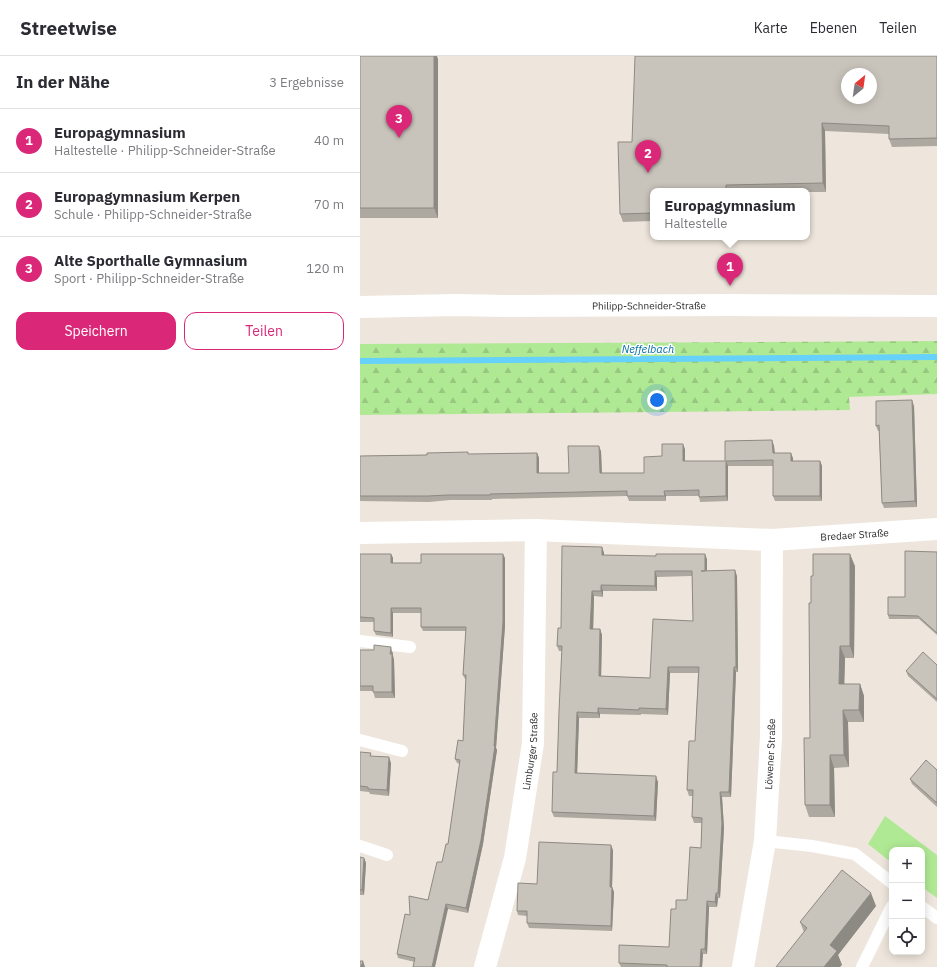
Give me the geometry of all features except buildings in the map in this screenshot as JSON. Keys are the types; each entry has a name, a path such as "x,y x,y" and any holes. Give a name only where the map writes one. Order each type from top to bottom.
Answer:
{"street":[{"name":"Philipp-Schneider-Straße","path":"360,307 456,305 937,306"},
{"name":"Bredaer Straße","path":"772,540 937,529"},
{"path":"360,533 536,530 772,540"},
{"name":"Limburger Straße","path":"485,967 515,858 533,743 536,530"},
{"name":"Löwener Straße","path":"743,967 765,841 771,737 772,540"}],"lane":[{"path":"360,641 410,647"},
{"path":"360,740 402,751"},
{"path":"765,841 812,846 856,854 889,881"},
{"path":"360,846 387,854"},
{"path":"925,909 937,918"},
{"path":"862,967 889,912"}],"green space":[{"path":"937,341 937,394 849,397 850,410 360,415 360,344"},
{"path":"885,816 937,855 937,898 925,889 925,847 889,847 889,861 868,844"}],"waterway":[{"name":"Neffelbach","path":"360,361 937,357"}],"place":[{"name":"Alte Sporthalle Gymnasium","path":"399,138"},
{"name":"Europagymnasium Kerpen","path":"648,173"},
{"name":"Europagymnasium","path":"730,286"}]}
